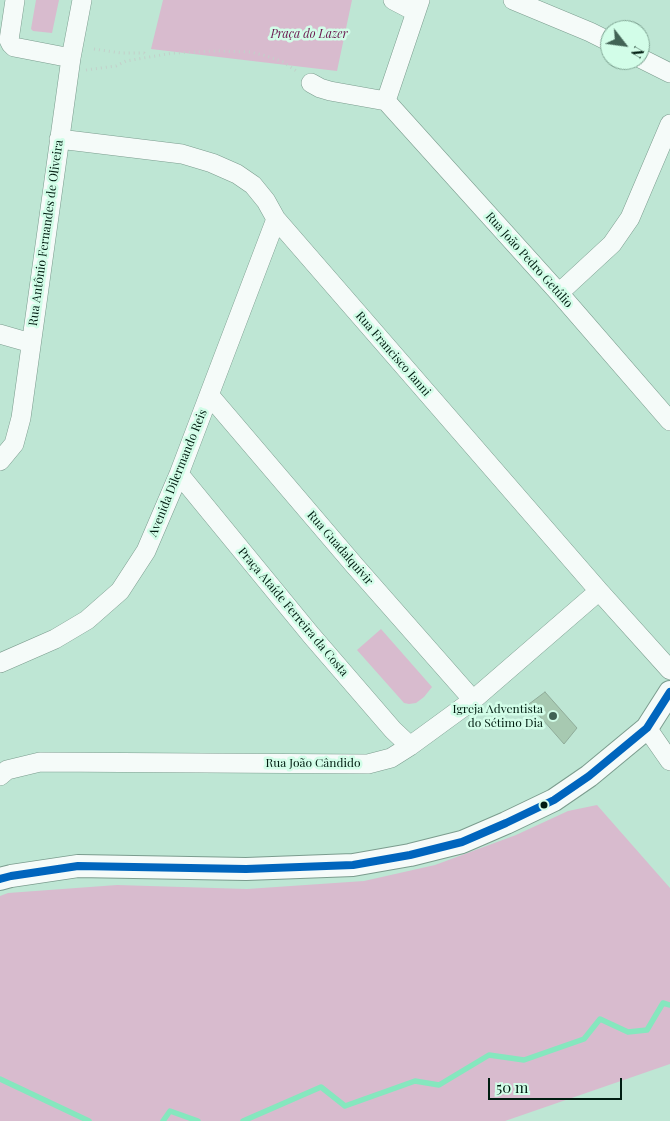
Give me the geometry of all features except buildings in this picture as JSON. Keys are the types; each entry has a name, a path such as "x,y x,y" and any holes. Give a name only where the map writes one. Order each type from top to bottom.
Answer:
{"street":[{"path":"15,0 9,40 11,44 14,47 70,65"},
{"name":"Rua Antônio Fernandes de Oliveira","path":"0,461 14,444 21,418 59,139 82,0"},
{"path":"311,83 330,91 386,101 418,6 393,0"},
{"path":"513,0 600,37"},
{"path":"650,63 670,73"},
{"name":"Rua João Pedro Getúlio","path":"386,101 560,293 670,421"},
{"path":"560,293 612,244 626,225 637,204 670,124"},
{"name":"Rua Francisco Ianni","path":"59,139 182,154 212,162 236,174 252,186 266,201 276,218 599,591 670,670"},
{"name":"Avenida Dilermando Reis","path":"0,663 55,639 87,620 120,591 146,551 210,396 276,218"},
{"path":"0,334 31,343"},
{"name":"Rua Guadalquivir","path":"210,396 473,700"},
{"name":"Praça Ataíde Ferreira da Costa","path":"179,474 330,657 393,730 410,746"},
{"name":"Rua João Cândido","path":"0,776 8,770 40,762 368,764 391,758 473,700 599,591"},
{"path":"0,879 78,866 255,868 353,865 410,856 462,842 554,800 590,776 646,728 670,692"},
{"path":"646,728 670,761"}],"path":[{"path":"94,49 121,53 144,53 146,57"},
{"path":"70,65 116,66 126,61 146,57 199,51 250,52 283,62 311,83"}],"green space":[{"path":"36,0 59,0 52,33 33,31 31,29"},
{"name":"Praça do Lazer","path":"163,0 352,0 337,71 151,49"},
{"path":"381,629 432,687 416,703 404,703 357,650"},
{"path":"597,805 670,888 670,1064 505,1121 0,1121 0,896 8,893 117,885 247,889 364,881 435,865 516,835 568,811"}],"waterway":[{"path":"243,1121 321,1087 345,1106 415,1081 439,1085 489,1055 524,1060 584,1039 600,1019 628,1032 647,1030 663,1003 670,1005"},
{"path":"0,1079 89,1121"},
{"path":"163,1121 170,1111 198,1121"}],"transit line":[{"path":"0,879 78,866 246,869 353,865 410,855 462,842 554,800 589,776 647,728 670,692"}],"place":[{"name":"Igreja Adventista do Sétimo Dia","path":"553,716"}]}
